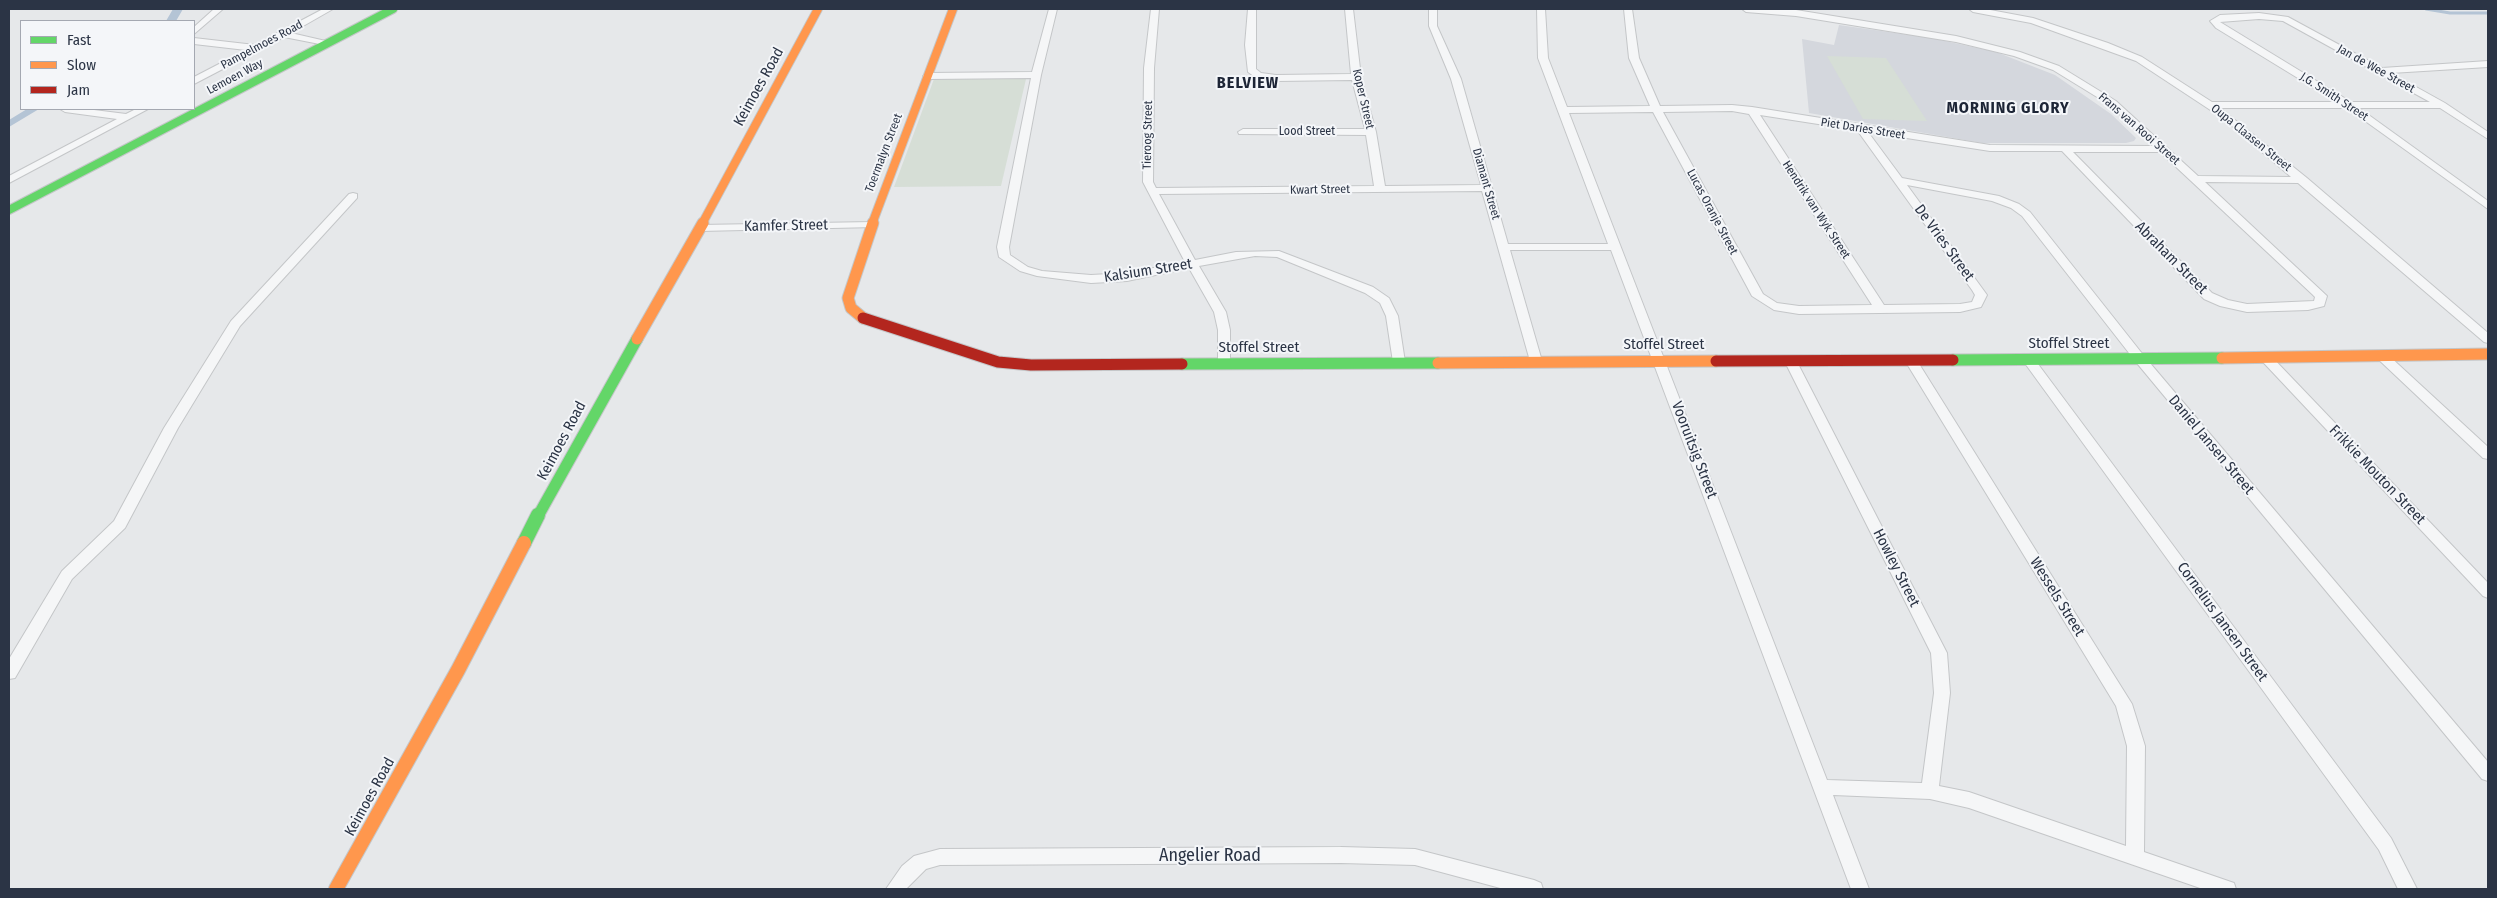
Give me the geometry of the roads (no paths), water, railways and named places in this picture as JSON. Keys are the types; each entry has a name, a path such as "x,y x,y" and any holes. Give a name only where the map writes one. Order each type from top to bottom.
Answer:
{"main road":[{"name":"Lemoen Way","path":"9,210 393,9"},
{"name":"Keimoes Road","path":"336,889 458,670 567,461 700,228 818,9"},
{"name":"Toermalyn Street","path":"851,308 848,292 953,9"},
{"name":"Stoffel Street","path":"851,308 858,315 870,321 977,356 1007,363 1910,359 2140,360 2488,354"}],"street":[{"path":"195,31 219,9"},
{"name":"Pampelmoes Road","path":"195,80 329,9"},
{"name":"Kalsium Street","path":"1053,9 1036,75 1003,247 1005,257 1024,269 1041,274 1091,279 1126,277 1236,255 1273,253 1300,261 1369,290 1385,301 1390,308 1399,362"},
{"name":"Tieroog Street","path":"1155,9 1149,68 1147,174 1151,191 1220,312 1224,330 1224,363"},
{"path":"1252,9 1250,45 1252,70 1258,75 1276,78 1356,77"},
{"name":"Koper Street","path":"1349,9 1356,77 1371,132 1380,189"},
{"name":"Diamant Street","path":"1433,9 1433,26 1456,79 1536,361"},
{"name":"Vooruitsig Street","path":"1541,9 1543,58 1660,360 1860,889"},
{"name":"Lucas Oranje Street","path":"1628,9 1634,58 1656,108 1758,296 1766,302 1785,309 1880,309"},
{"name":"Frans van Rooi Street","path":"1746,9 1855,19 1979,44 2037,61 2096,91 2113,103 2316,291"},
{"name":"Oupa Claasen Street","path":"1973,9 2002,11 2056,28 2121,51 2156,69 2212,105 2303,180 2488,339"},
{"name":"Jan de Wee Street","path":"2259,16 2274,16 2288,20 2442,105 2488,136"},
{"name":"J.G. Smith Street","path":"2259,16 2220,18 2214,22 2349,105 2488,206"},
{"path":"284,34 327,44"},
{"path":"195,41 256,48"},
{"path":"2382,71 2488,64"},
{"path":"928,76 1036,75"},
{"path":"2212,105 2442,105"},
{"name":"Piet Daries Street","path":"1564,110 1656,108 1752,110 1861,129 1990,148 2162,149"},
{"path":"68,110 128,117"},
{"path":"9,180 141,110"},
{"name":"Hendrik van Wyk Street","path":"1752,110 1880,309"},
{"name":"De Vries Street","path":"1861,129 1981,295 1977,304 1970,307 1880,309"},
{"name":"Lood Street","path":"1242,132 1371,132"},
{"name":"Abraham Street","path":"2066,149 2208,296 2224,303 2247,308 2308,306 2321,301 2316,291"},
{"path":"2196,179 2303,180"},
{"name":"Daniel Jansen Street","path":"1897,180 1995,198 2026,214 2140,360 2488,774"},
{"name":"Kwart Street","path":"1151,191 1488,188"},
{"path":"9,674 67,575 120,524 171,428 235,324 353,196"},
{"name":"Kamfer Street","path":"700,228 872,225"},
{"path":"1504,247 1616,247"},
{"path":"2383,357 2488,455"},
{"name":"Frikkie Mouton Street","path":"2266,358 2488,592"},
{"name":"Wessels Street","path":"1910,359 2124,704 2132,726 2136,746 2135,856"},
{"name":"Cornelius Jansen Street","path":"2028,359 2385,844 2408,889"},
{"name":"Howley Street","path":"1790,360 1938,653 1942,693 1930,791"},
{"path":"1820,787 1930,791 2000,809 2228,889"},
{"name":"Angelier Road","path":"895,889 909,872 921,862 940,858 1321,855 1415,857 1534,889"}],"waterway":[{"path":"172,20 178,9"},
{"path":"2426,9 2450,13 2488,13"},
{"path":"9,124 32,110"}],"district":[{"name":"BELVIEW","path":"1248,84"},
{"name":"MORNING GLORY","path":"2008,109"}]}
